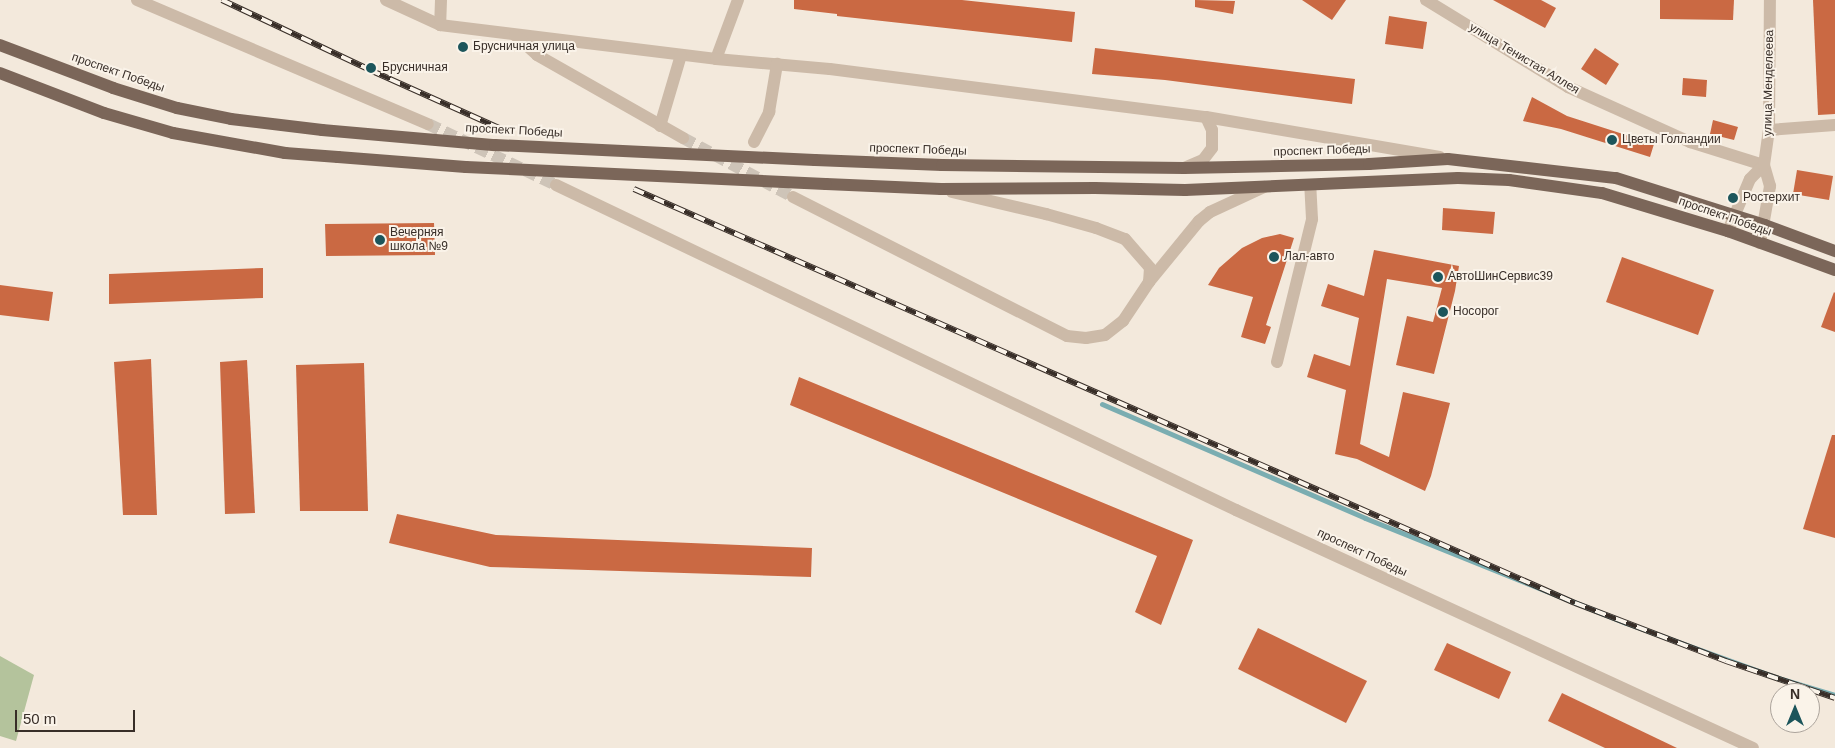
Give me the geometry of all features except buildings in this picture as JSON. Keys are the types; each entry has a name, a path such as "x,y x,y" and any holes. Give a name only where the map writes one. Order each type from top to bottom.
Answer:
{"main road":[{"name":"проспект Победы","path":"0,45 113,88 177,108 231,119 322,130 495,145 942,166 1184,168 1369,164 1448,159 1616,178 1765,225 1835,251"},
{"name":"проспект Победы","path":"0,73 104,113 173,133 285,153 466,167 941,189 1185,190 1458,178 1509,180 1602,193 1728,231 1835,270"}],"street":[{"path":"137,0 428,124"},
{"path":"386,0 440,25 1206,117 1448,159"},
{"path":"440,25 441,0"},
{"path":"716,59 738,0"},
{"name":"улица Тенистая Аллея","path":"1426,0 1568,87 1690,142 1764,165"},
{"name":"улица Менделеева","path":"1760,243 1765,225 1770,186 1764,165 1769,130 1770,0"},
{"path":"515,35 537,54 683,138"},
{"path":"660,126 681,55"},
{"path":"754,142 769,112 777,64"},
{"path":"1184,168 1203,160 1212,148 1212,130 1206,117"},
{"path":"1769,130 1835,125"},
{"path":"1728,231 1750,179 1764,165"},
{"name":"проспект Победы","path":"556,185 1236,510 1754,748"},
{"path":"1277,362 1312,219 1310,185"},
{"path":"793,197 1066,336 1086,338 1105,335 1123,321 1149,282 1194,227 1210,212 1264,188"},
{"path":"941,189 1046,214 1096,228 1125,239 1150,268 1149,282"}],"green space":[{"path":"0,656 34,675 16,741 0,736"}],"waterway":[{"path":"1102,404 1365,518 1626,623 1778,678 1835,695"}],"tunnel":[{"path":"428,124 556,185"},
{"path":"683,138 793,197"}],"railway":[{"path":"222,0 499,128"},
{"path":"634,189 1575,603 1726,661 1835,698"}],"place":[{"name":"Брусничная улица","path":"463,47"},
{"name":"Брусничная","path":"371,68"},
{"name":"Цветы Голландии","path":"1612,140"},
{"name":"Ростерхит","path":"1733,198"},
{"name":"Вечерняя школа №9","path":"380,240"},
{"name":"Лал-авто","path":"1274,257"},
{"name":"АвтоШинСервис39","path":"1438,277"},
{"name":"Носорог","path":"1443,312"}]}
